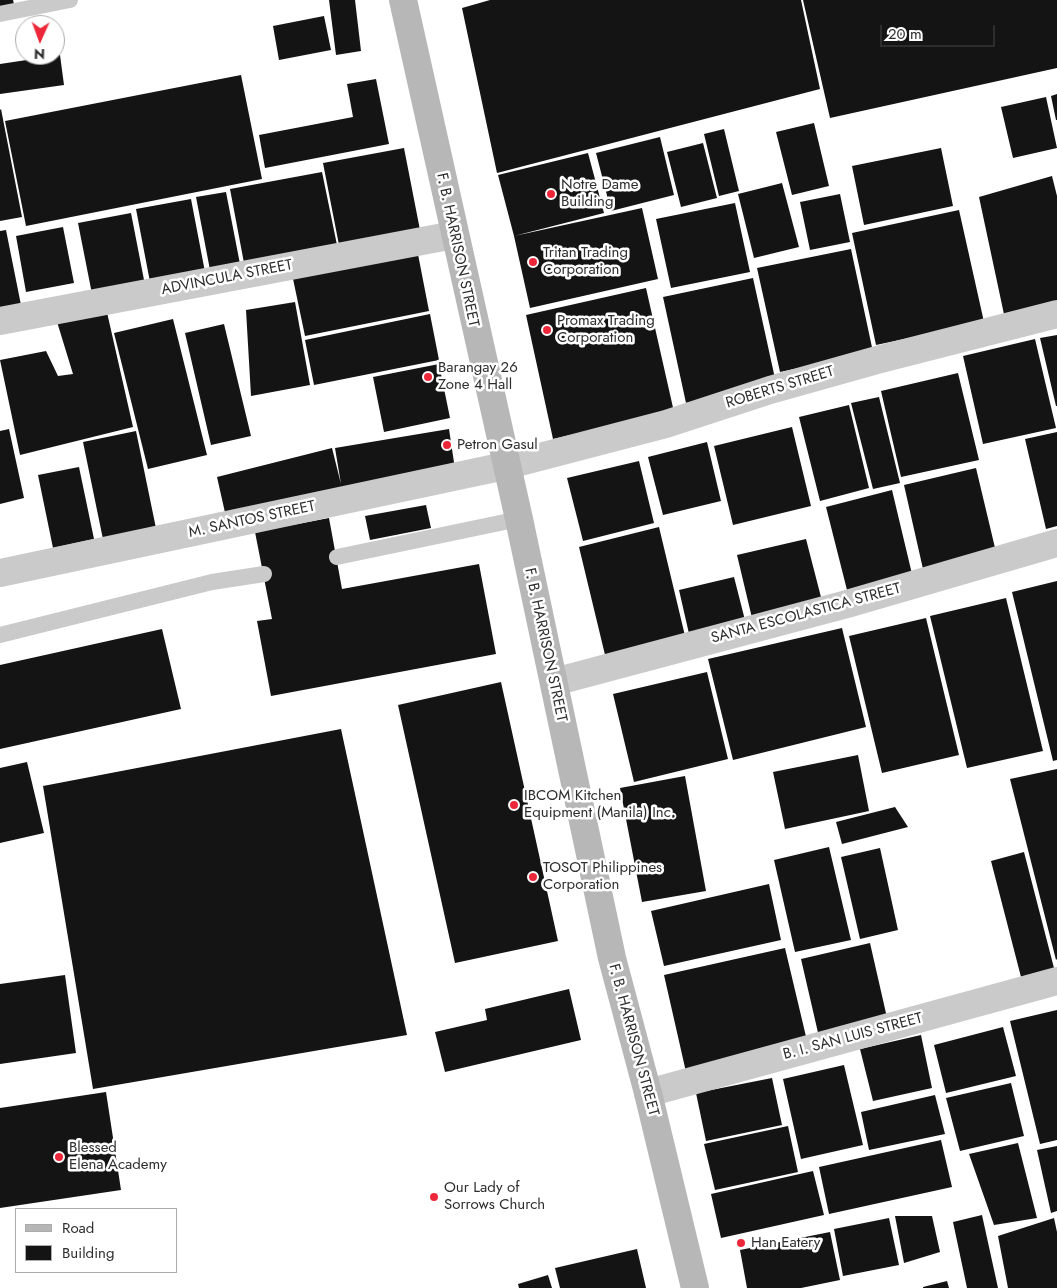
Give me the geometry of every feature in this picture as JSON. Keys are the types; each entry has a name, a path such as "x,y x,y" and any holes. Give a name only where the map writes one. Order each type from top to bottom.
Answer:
{"main road":[{"name":"F. B. HARRISON STREET","path":"403,0 554,682 612,958 648,1093 695,1288"}],"street":[{"name":"ADVINCULA STREET","path":"0,321 454,235"},
{"name":"ROBERTS STREET","path":"505,466 666,424 770,390 877,360 1057,314"},
{"name":"M. SANTOS STREET","path":"0,573 505,466"},
{"name":"SANTA ESCOLASTICA STREET","path":"554,682 847,604 1057,544"},
{"name":"B. I. SAN LUIS STREET","path":"648,1093 1057,981"}],"lane":[{"path":"0,14 70,0"},
{"path":"337,557 518,519"},
{"path":"0,635 212,582 264,574"}],"building":[{"path":"0,0 13,0 14,4 0,7"},
{"path":"329,0 355,0 361,51 336,55"},
{"path":"490,0 801,0 820,89 497,173 462,8"},
{"path":"803,0 1057,0 1057,68 830,118"},
{"path":"324,16 331,50 279,60 273,26"},
{"path":"15,62 15,65 61,65 64,85 0,94 0,64"},
{"path":"241,75 262,179 26,226 5,121"},
{"path":"376,79 389,144 265,168 259,135 353,117 347,84"},
{"path":"1057,94 1057,120 1056,120 1051,96"},
{"path":"1046,97 1057,148 1013,158 1001,107"},
{"path":"0,110 22,217 0,221"},
{"path":"814,123 829,186 792,195 776,132"},
{"path":"724,129 739,191 719,196 704,134"},
{"path":"660,137 674,195 611,211 596,153"},
{"path":"703,143 717,198 681,207 667,152"},
{"path":"404,148 420,230 339,245 323,163"},
{"path":"941,148 953,206 864,225 852,166"},
{"name":"Notre Dame Building","path":"588,153 604,213 514,236 498,175"},
{"path":"322,172 337,245 244,263 230,189"},
{"path":"1052,176 1057,196 1057,305 1005,319 979,197"},
{"path":"782,183 799,247 754,258 738,194"},
{"path":"226,192 240,264 210,270 196,197"},
{"path":"840,194 850,242 810,250 800,202"},
{"path":"191,199 205,272 150,282 136,209"},
{"path":"735,203 750,272 671,288 656,219"},
{"path":"642,208 658,279 530,308 514,236"},
{"path":"959,210 984,322 876,345 852,233"},
{"path":"131,213 145,285 92,294 78,223"},
{"path":"63,227 74,283 26,292 16,236"},
{"path":"6,230 22,310 0,314 0,231"},
{"path":"417,249 429,311 305,336 292,274"},
{"path":"851,249 873,352 780,372 757,268"},
{"path":"753,278 776,383 686,403 663,297"},
{"path":"646,288 674,412 553,439 526,315"},
{"path":"295,302 310,385 251,396 246,310"},
{"path":"106,308 133,427 20,455 0,360 46,351 58,376 73,374 54,312"},
{"path":"430,314 439,360 314,385 305,340"},
{"path":"173,319 207,455 148,469 114,333"},
{"path":"224,324 251,436 211,445 185,333"},
{"path":"1057,335 1057,406 1056,406 1040,338"},
{"path":"1035,339 1056,428 983,444 963,356"},
{"path":"439,364 450,418 384,432 373,377"},
{"path":"958,373 979,460 901,477 881,391"},
{"path":"879,397 900,483 873,489 851,403"},
{"path":"849,405 869,488 820,501 799,417"},
{"path":"792,427 811,506 733,525 714,446"},
{"path":"9,429 24,498 0,504 0,431"},
{"path":"449,429 455,469 226,517 217,477 332,448 341,484 335,448"},
{"path":"136,431 158,538 105,549 83,442"},
{"path":"1057,432 1057,526 1046,529 1025,439"},
{"path":"707,442 721,501 663,515 648,457"},
{"path":"639,461 654,523 583,541 567,478"},
{"path":"79,467 94,539 53,548 38,475"},
{"path":"976,468 996,552 923,569 904,485"},
{"path":"892,490 912,574 847,590 826,507"},
{"path":"426,505 431,528 370,540 365,516"},
{"path":"329,518 342,589 479,564 496,654 271,696 257,621 272,619 255,532"},
{"path":"659,527 686,640 606,659 579,547"},
{"path":"806,539 822,601 752,618 737,555"},
{"path":"734,577 746,624 690,638 679,590"},
{"path":"1057,581 1057,760 1053,761 1012,592"},
{"path":"1006,598 1043,751 967,768 930,616"},
{"path":"926,618 959,755 882,773 849,636"},
{"path":"842,628 866,727 733,760 708,659"},
{"path":"162,629 181,709 0,749 0,665"},
{"path":"707,672 728,759 634,782 613,694"},
{"path":"501,682 558,941 455,963 398,705"},
{"path":"341,729 407,1035 93,1089 43,786"},
{"path":"858,755 869,811 785,829 773,772"},
{"path":"27,762 44,833 0,843 0,768"},
{"path":"1057,769 1057,959 1056,960 1010,779"},
{"path":"685,776 706,891 642,902 620,788"},
{"path":"895,807 908,827 842,844 836,822"},
{"path":"829,847 851,940 795,952 774,860"},
{"path":"880,848 898,930 860,939 841,857"},
{"path":"1024,852 1054,968 1021,977 991,861"},
{"path":"769,884 781,940 664,966 651,911"},
{"path":"870,943 888,1022 819,1037 801,959"},
{"path":"785,948 808,1045 686,1072 664,975"},
{"path":"65,975 76,1053 0,1064 0,984"},
{"path":"569,989 581,1040 445,1072 435,1032 487,1020 485,1009"},
{"path":"1057,1010 1057,1140 1040,1144 1010,1021"},
{"path":"1003,1027 1016,1076 946,1093 934,1045"},
{"path":"921,1035 932,1088 873,1101 860,1049"},
{"path":"844,1065 863,1145 801,1159 783,1079"},
{"path":"772,1078 782,1125 706,1141 696,1093"},
{"path":"1011,1083 1024,1136 960,1151 946,1098"},
{"name":"Blessed Elena Academy","path":"106,1092 121,1190 0,1208 0,1108"},
{"path":"935,1095 945,1134 869,1150 861,1112"},
{"path":"788,1126 798,1172 715,1190 704,1144"},
{"path":"941,1140 952,1187 829,1214 819,1167"},
{"path":"1018,1143 1037,1218 994,1225 969,1154"},
{"path":"1057,1146 1057,1211 1051,1213 1037,1150"},
{"path":"813,1171 824,1215 721,1238 711,1194"},
{"path":"982,1215 998,1288 967,1288 953,1222"},
{"path":"895,1216 932,1216 940,1252 904,1263"},
{"path":"889,1218 899,1265 843,1276 834,1229"},
{"path":"1054,1218 1057,1232 1057,1288 1008,1288 998,1236"},
{"path":"830,1232 840,1280 801,1288 747,1288 740,1250"},
{"path":"637,1249 646,1288 560,1288 555,1268"},
{"path":"548,1275 552,1288 519,1288 518,1284"},
{"path":"947,1281 949,1288 923,1288 923,1287"}],"place":[{"name":"Notre Dame Building","path":"551,194"},
{"name":"Tritan Trading Corporation","path":"533,262"},
{"name":"Promax Trading Corporation","path":"547,330"},
{"name":"Barangay 26 Zone 4 Hall","path":"428,377"},
{"name":"Petron Gasul","path":"447,445"},
{"name":"IBCOM Kitchen Equipment (Manila) Inc.","path":"514,805"},
{"name":"TOSOT Philippines Corporation","path":"533,877"},
{"name":"Blessed Elena Academy","path":"59,1157"},
{"name":"Our Lady of Sorrows Church","path":"434,1197"},
{"name":"Han Eatery","path":"741,1243"}]}
